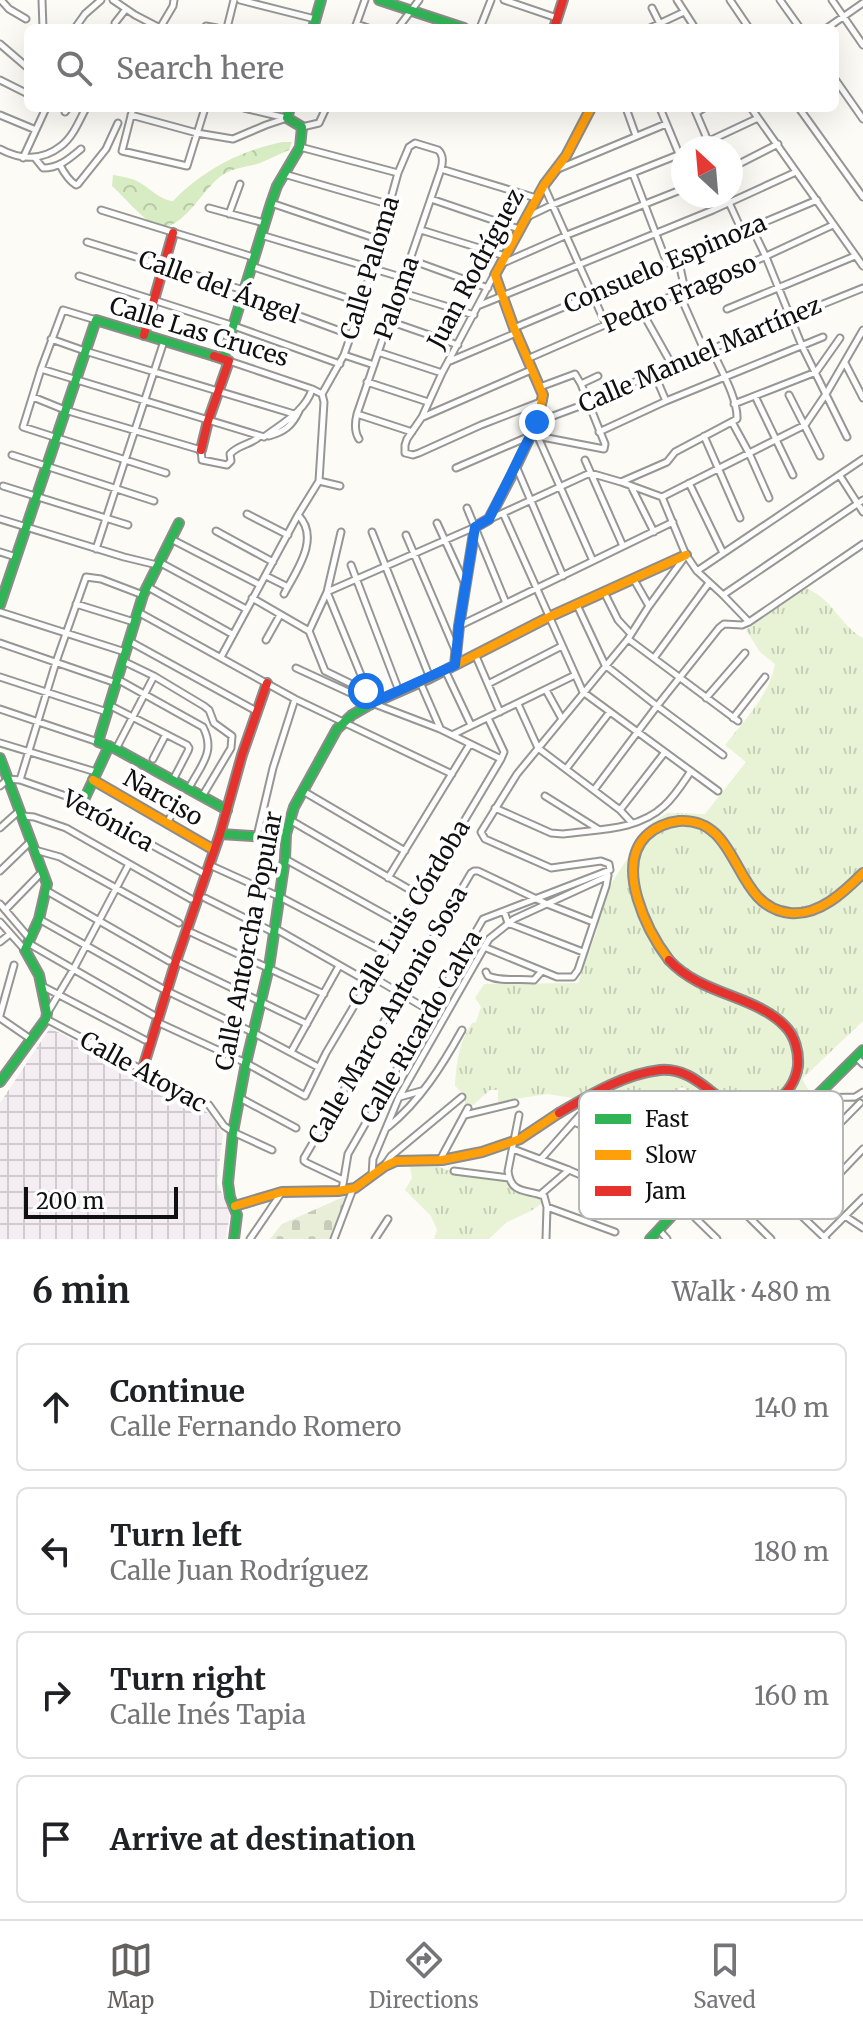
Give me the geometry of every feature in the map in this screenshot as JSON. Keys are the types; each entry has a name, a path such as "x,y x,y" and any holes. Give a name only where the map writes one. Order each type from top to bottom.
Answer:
{"street":[{"path":"1,0 26,19"},
{"path":"42,0 43,24"},
{"path":"78,24 101,0"},
{"path":"113,0 153,24"},
{"path":"162,24 174,0"},
{"path":"228,24 237,0 314,24 321,0"},
{"path":"357,24 365,0"},
{"path":"379,0 452,24"},
{"path":"401,24 419,0"},
{"path":"482,24 491,1 483,0"},
{"path":"504,0 557,18"},
{"path":"555,24 563,0"},
{"path":"677,0 692,24"},
{"path":"730,0 746,24"},
{"path":"780,0 797,24"},
{"path":"832,0 863,45"},
{"path":"833,24 863,3"},
{"path":"652,8 660,24"},
{"path":"115,23 126,9"},
{"path":"664,24 684,12"},
{"path":"0,44 24,65"},
{"path":"0,80 24,92"},
{"path":"839,85 863,119"},
{"path":"23,158 44,112"},
{"path":"0,149 10,155 35,158 63,146 84,112"},
{"path":"132,112 122,151 187,166 204,112"},
{"path":"135,112 197,133 233,139 287,118"},
{"path":"261,112 287,118 302,127 319,123 324,112"},
{"path":"287,118 289,112"},
{"name":"Juan Rodríguez","path":"542,395 419,453 405,453 405,445 519,229 544,185 566,156 589,112"},
{"path":"627,112 636,136"},
{"path":"662,112 672,136"},
{"path":"696,112 706,136"},
{"path":"754,112 863,266"},
{"path":"802,112 863,197"},
{"path":"0,115 36,130"},
{"path":"726,136 758,118"},
{"path":"60,165 65,176 76,185 106,149 118,123"},
{"path":"557,169 666,124"},
{"path":"302,127 300,147 277,186 252,261 208,421 201,450 202,460 227,465 235,449 262,437 297,412 312,389"},
{"name":"Calle Paloma","path":"322,394 344,355 372,270 398,173 409,147 415,143 438,150 442,156"},
{"path":"743,162 778,144"},
{"path":"300,147 398,173"},
{"path":"35,158 43,168 60,165 81,149"},
{"name":"Paloma","path":"359,439 356,434 357,414 421,230 441,169 442,156"},
{"path":"525,219 552,205 671,158"},
{"path":"441,169 536,198"},
{"path":"743,193 796,172"},
{"path":"284,174 391,205"},
{"path":"633,174 667,263"},
{"path":"229,214 240,184"},
{"path":"544,185 606,325"},
{"path":"421,230 503,260 671,193"},
{"path":"431,199 519,229"},
{"name":"Consuelo Espinoza","path":"449,361 592,294 817,200"},
{"path":"271,203 380,240"},
{"path":"209,208 264,223"},
{"path":"479,305 657,233 709,208"},
{"path":"732,208 742,231"},
{"path":"101,210 252,261 362,303"},
{"name":"Pedro Fragoso","path":"526,359 766,257 833,225"},
{"path":"752,228 802,346 847,437"},
{"path":"144,335 173,233"},
{"path":"260,235 404,278"},
{"name":"Calle del Ángel","path":"87,242 240,289 251,298 351,335"},
{"path":"727,309 855,256"},
{"path":"678,258 682,291 705,352"},
{"path":"411,260 488,288"},
{"path":"489,519 534,436 542,395 495,275"},
{"path":"79,276 340,364"},
{"name":"Calle Manuel Martínez","path":"537,422 863,288"},
{"path":"400,292 474,315"},
{"name":"Calle Las Cruces","path":"51,339 63,310 226,360 322,394"},
{"path":"639,310 672,365"},
{"path":"0,605 3,583 27,528 96,320"},
{"path":"389,321 458,345"},
{"path":"662,497 805,425 863,330"},
{"path":"599,432 823,337"},
{"path":"734,404 816,372 840,338"},
{"path":"166,473 23,427 51,339 218,392 297,412"},
{"path":"96,549 164,341"},
{"path":"854,347 863,343"},
{"path":"621,482 667,462 675,452 737,419 712,350"},
{"path":"378,352 442,373"},
{"path":"344,355 374,365"},
{"path":"845,362 863,398"},
{"path":"41,369 262,437"},
{"path":"422,417 531,370"},
{"path":"654,373 666,401"},
{"path":"456,468 534,436 601,450 605,447 575,374 542,395"},
{"path":"581,384 598,376"},
{"path":"856,383 863,380"},
{"path":"367,382 428,402"},
{"path":"221,657 319,481 322,394"},
{"path":"789,395 820,456"},
{"path":"755,396 793,475"},
{"path":"33,397 65,410 201,450"},
{"path":"357,414 412,432"},
{"path":"732,422 769,498"},
{"path":"534,436 561,486 593,561"},
{"path":"704,436 740,518"},
{"path":"12,455 154,501"},
{"path":"697,571 863,459"},
{"path":"585,460 623,546"},
{"path":"516,465 563,576"},
{"path":"327,592 590,473 662,497 686,555 697,571 749,622"},
{"path":"840,476 860,502 863,512"},
{"path":"319,481 340,486"},
{"path":"689,483 723,553"},
{"path":"630,485 654,532"},
{"path":"3,486 128,525"},
{"path":"723,595 860,502"},
{"path":"467,508 506,603"},
{"path":"503,513 583,692 718,791"},
{"path":"247,514 288,535"},
{"path":"284,594 308,540 306,525 298,515"},
{"path":"0,519 96,549 158,563 246,609"},
{"path":"459,626 673,522"},
{"path":"98,742 134,622 158,563 179,523"},
{"path":"437,523 466,587"},
{"path":"455,665 475,527"},
{"path":"216,531 273,562"},
{"path":"309,631 327,592 341,532"},
{"path":"372,532 430,678"},
{"path":"406,535 456,652"},
{"path":"171,539 260,585"},
{"path":"594,790 724,624 742,625 749,622 863,544"},
{"path":"0,552 16,557"},
{"path":"343,722 372,703 430,678 633,577 686,555"},
{"path":"609,870 601,861 551,868 483,837 481,832 517,774 630,636 686,555"},
{"path":"351,565 399,691"},
{"path":"266,576 288,587"},
{"path":"20,780 46,692 86,577 146,591 232,634"},
{"path":"633,577 649,606"},
{"path":"654,658 709,583"},
{"path":"604,591 630,636 679,678 736,720 765,677"},
{"path":"327,592 372,703"},
{"path":"252,598 309,631 325,671 366,691"},
{"path":"76,604 134,622"},
{"path":"576,604 605,665 723,755"},
{"path":"0,612 124,656 209,710 214,723 232,736 231,748 203,795"},
{"path":"138,612 295,699 452,774"},
{"path":"266,640 280,615"},
{"path":"129,641 258,712"},
{"path":"0,643 117,681 203,727 209,738 209,751 189,788"},
{"path":"488,684 562,646"},
{"path":"706,698 745,653"},
{"path":"475,654 500,712"},
{"path":"296,668 372,703 440,729 501,759 504,752 488,718"},
{"path":"445,670 471,725"},
{"path":"453,735 575,675"},
{"path":"83,802 154,676"},
{"path":"0,677 108,708 166,734 189,748 173,780"},
{"path":"420,681 440,729"},
{"path":"142,1071 183,926 220,834 242,755 267,683"},
{"path":"546,690 562,719"},
{"path":"257,837 273,768 295,699"},
{"path":"518,704 538,748 620,810 633,824"},
{"path":"0,709 113,747 227,810"},
{"path":"566,769 609,713"},
{"name":"Calle Antorcha Popular","path":"234,1239 237,1224 228,1183 233,1132 269,967 286,834 303,791 343,722"},
{"path":"153,759 166,734"},
{"name":"Narciso","path":"0,743 95,776 214,850"},
{"path":"388,878 470,744"},
{"path":"620,810 665,752"},
{"path":"0,758 47,884 39,919 28,944"},
{"name":"Calle Luis Córdoba","path":"246,1063 305,1096 318,1067 501,759"},
{"path":"495,808 551,833 633,824 666,805 691,771"},
{"path":"0,786 8,779"},
{"name":"Verónica","path":"8,779 20,780 83,802 95,814 205,874"},
{"path":"303,791 405,851"},
{"path":"545,796 598,829"},
{"path":"167,823 177,805 198,816"},
{"path":"0,828 21,813"},
{"path":"21,813 66,828 191,899"},
{"path":"289,820 419,895"},
{"path":"787,1091 795,1079 798,1054 793,1038 784,1025 762,1011 684,974 666,956 651,929 634,883 633,859 638,845 662,825 675,821 702,824 721,837 757,898 768,908 784,913 802,914 819,908 863,873"},
{"path":"220,834 257,837 286,834"},
{"path":"0,871 32,845"},
{"path":"32,845 116,887 183,926 324,994"},
{"path":"285,859 402,924"},
{"path":"0,1082 47,1016 129,864"},
{"path":"214,867 280,897 385,952"},
{"path":"372,1177 373,1159 399,1097 489,939 508,923 609,870"},
{"path":"484,947 557,977 573,977 578,970 609,870"},
{"name":"Calle Ricardo Calva","path":"342,1190 348,1154 483,919 609,870"},
{"path":"5,910 43,871"},
{"name":"Calle Marco Antonio Sosa","path":"343,1180 304,1161 304,1158 471,873 474,871 538,898"},
{"path":"47,891 173,961 307,1024"},
{"path":"205,898 360,977"},
{"path":"538,898 593,922"},
{"path":"0,904 28,944 39,975 47,1016"},
{"path":"504,911 508,923"},
{"path":"39,919 165,990 318,1067"},
{"path":"0,922 10,934 155,1018 246,1063"},
{"path":"508,923 583,952"},
{"path":"0,942 10,934"},
{"path":"14,965 0,1017 32,1040"},
{"path":"291,1052 339,966"},
{"path":"486,972 498,980 534,980 542,971"},
{"path":"371,976 430,1011"},
{"path":"41,986 145,1040"},
{"name":"Calle Atoyac","path":"47,1016 142,1071 209,1105 224,1126 233,1132"},
{"path":"387,1128 423,1091 462,1030"},
{"path":"823,1091 861,1057"},
{"path":"600,1091 647,1072 661,1070 693,1076 710,1091"},
{"path":"399,1097 423,1091"},
{"path":"843,1119 859,1102 863,1092"},
{"path":"235,1206 283,1192 353,1189 372,1177 391,1156 462,1097"},
{"path":"239,1098 296,1128"},
{"path":"464,1115 515,1103"},
{"path":"383,1167 396,1161 440,1160 513,1146 579,1103"},
{"path":"440,1160 468,1108"},
{"path":"519,1115 509,1178 515,1188 541,1194 546,1199 548,1238"},
{"path":"541,1159 579,1116"},
{"path":"574,1122 579,1124"},
{"path":"233,1132 272,1150"},
{"path":"513,1146 579,1174"},
{"path":"843,1170 863,1149"},
{"path":"541,1194 569,1170"},
{"path":"454,1171 509,1178"},
{"path":"334,1239 353,1189"},
{"path":"250,1239 283,1192"},
{"path":"863,1198 845,1216 863,1228"},
{"path":"547,1207 579,1219"},
{"path":"375,1239 388,1219"},
{"path":"580,1219 615,1232"},
{"path":"650,1239 668,1219"},
{"path":"697,1219 717,1239"},
{"path":"751,1219 771,1239"},
{"path":"803,1219 823,1237"},
{"path":"814,1239 823,1237 842,1219"},
{"path":"658,1230 667,1239"}],"shaded area":[{"path":"50,1028 210,1114 223,1134 217,1182 229,1210 225,1239 0,1239 0,1103"}],"green space":[{"path":"282,142 292,142 289,150 224,174 182,218 163,227 153,224 138,212 112,186 113,175 127,178 173,201 223,163"},
{"path":"805,588 822,598 863,638 863,1021 802,1079 809,1091 688,1091 682,1087 678,1091 579,1091 579,1099 547,1094 498,1102 498,1090 490,1090 473,1105 465,1104 464,1094 455,1086 457,1061 464,1038 472,1023 476,1022 481,1007 475,998 484,984 578,983 609,887 649,825 667,813 705,814 746,762 725,745 762,696 775,664 760,652 746,630"},
{"path":"438,1166 446,1170 505,1178 515,1193 538,1197 542,1203 507,1222 489,1239 434,1239 437,1230 431,1216 405,1190 412,1178 410,1167"},
{"path":"348,1195 331,1239 270,1239 282,1224"}],"traffic: fast":[{"path":"314,24 321,0"},
{"path":"379,0 452,24"},
{"path":"223,359 277,186 300,147 302,127 287,118 289,112"},
{"path":"0,605 96,320 214,356"},
{"path":"179,523 143,595 98,742 227,810"},
{"path":"234,1239 237,1215 228,1183 233,1132 269,967 286,834 294,807 337,729 371,704"},
{"path":"83,802 109,746"},
{"path":"0,758 47,884 39,919 25,950 39,975 46,1019 0,1082"},
{"path":"220,834 268,837 286,834"},
{"path":"822,1091 863,1050"},
{"path":"650,1239 669,1219"}],"traffic: slow":[{"path":"455,665 475,527 489,519 512,475 537,422 543,395 495,275 544,185 566,156 589,112"},
{"path":"371,704 430,678 549,617 686,555"},
{"path":"93,780 214,850"},
{"path":"669,960 644,916 634,881 633,864 637,849 646,836 661,826 679,821 699,824 715,833 757,896 771,907 790,913 821,907 863,873"},
{"path":"235,1206 282,1192 355,1188 396,1161 442,1160 482,1152 520,1139 559,1113"}],"traffic: jam":[{"path":"555,24 563,0"},
{"path":"144,335 173,233"},
{"path":"201,450 229,361 214,356"},
{"path":"142,1071 267,683"},
{"path":"669,960 696,981 759,1008 785,1026 794,1039 798,1061 787,1091"},
{"path":"599,1091 620,1081 660,1070 677,1071 711,1091"},
{"path":"559,1113 579,1102"}],"route":[{"path":"366,691 372,703 455,665 475,527 489,519 537,422"}]}
